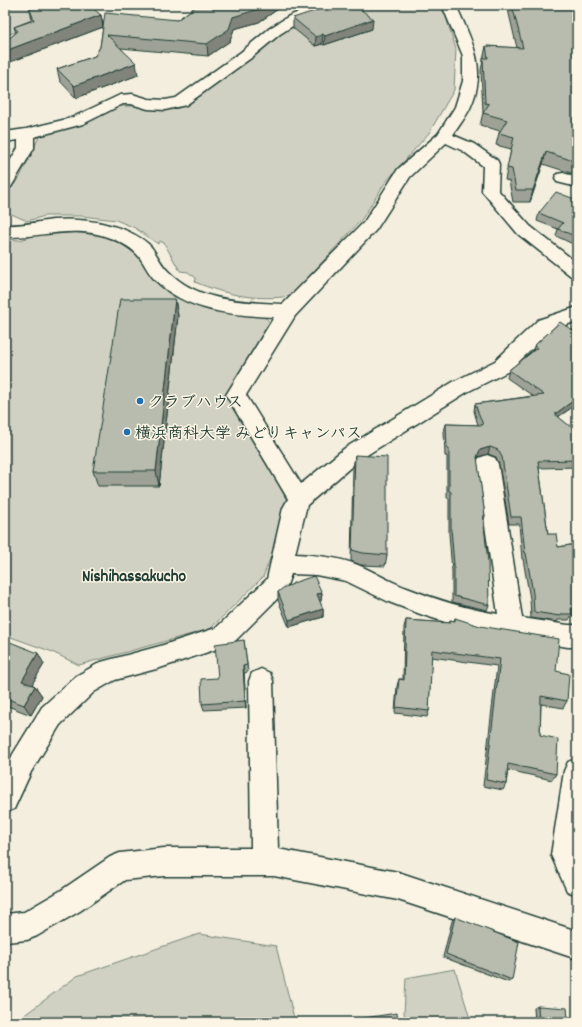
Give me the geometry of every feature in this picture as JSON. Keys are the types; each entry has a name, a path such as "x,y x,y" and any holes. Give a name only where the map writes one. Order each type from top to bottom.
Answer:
{"street":[{"path":"5,137 26,134 77,121 120,100 132,99 148,104 165,105 181,102 246,55 275,31 294,19 329,5"},
{"path":"299,499 236,395 288,311 370,226 404,173 444,137 463,107 471,81 470,56 449,5"},
{"path":"5,183 26,148 26,134"},
{"path":"444,137 468,147 491,164 490,191 524,230 577,272"},
{"path":"5,231 16,232 55,226 87,226 107,231 125,238 143,249 151,263 162,277 178,292 210,303 224,306 288,311"},
{"path":"5,800 22,763 51,716 85,684 110,670 160,657 224,636 277,584 283,564 294,508 299,499 352,454 460,387 502,366 544,324 577,314"},
{"path":"487,464 512,627"},
{"path":"283,564 316,565 350,572 396,595 431,608 477,622 568,636 577,636"},
{"path":"261,681 265,862"},
{"path":"577,770 564,855 577,881"},
{"path":"5,928 27,926 70,901 120,867 164,862 274,862 398,886 577,945"}],"shaded area":[{"path":"5,5 89,5 7,35 5,38"},
{"path":"340,5 439,5 445,14 456,49 454,90 429,133 385,183 362,219 291,296 266,298 242,296 206,287 195,282 196,278 188,272 180,271 164,243 160,241 158,244 135,228 116,220 81,216 45,216 27,221 5,211 5,194 19,179 39,137 116,106 181,106 233,70 282,31"},
{"name":"横浜商科大学 みどりキャンパス","path":"47,232 76,232 102,235 118,242 138,255 157,283 172,296 207,309 231,314 266,318 276,329 237,399 290,507 263,577 210,629 79,665 50,651 5,635 5,239 20,240"},
{"path":"199,934 276,946 295,1022 15,1022 77,976"},
{"path":"455,969 471,1022 407,1022 404,1013 406,978"}],"building":[{"path":"29,5 61,5 61,10 74,5 89,5 101,15 5,51 5,42 18,31 14,27 34,20"},
{"path":"198,5 265,5 259,9 233,17 229,29 207,44 107,35 136,63 74,86 57,69 95,56 100,47 105,13 177,20"},
{"path":"333,5 355,5 373,19 325,36 323,34 316,37 293,18"},
{"path":"512,5 577,5 577,162 546,152 533,190 516,190 512,169 507,168 514,137 499,133 507,120 483,113 489,104 485,103 483,58 488,58 486,46 523,48"},
{"path":"556,192 577,200 577,237 558,229 563,223 539,213"},
{"name":"クラブハウス","path":"120,299 175,299 156,471 93,471"},
{"path":"560,322 572,330 577,325 577,398 555,414 577,432 577,460 538,461 548,534 556,534 558,547 577,544 577,609 571,609 572,614 561,614 560,616 534,612 533,593 525,553 521,517 511,517 502,457 498,450 490,447 480,450 477,457 485,516 483,516 488,562 489,605 454,596 451,492 449,491 449,449 447,449 446,424 483,425 475,404 544,395 509,370 537,348 534,346"},
{"path":"355,455 387,457 387,555 363,553 352,550"},
{"path":"314,576 322,593 317,594 323,609 289,620 278,592 293,583"},
{"path":"455,618 480,626 559,639 556,671 569,674 567,701 541,696 540,735 558,739 556,774 508,764 506,784 486,780 500,659 432,650 429,711 396,707 399,679 404,680 406,620 450,623 450,620 455,621"},
{"path":"5,640 38,653 22,681 35,686 24,705 5,698"},
{"path":"244,640 247,665 243,666 245,701 202,704 201,679 218,678 215,644"},
{"path":"455,917 519,942 512,980 446,954"},
{"path":"538,1006 567,1008 568,1019 577,1020 577,1022 539,1022"},
{"path":"397,1013 398,1022 338,1022"}],"place":[{"name":"クラブハウス","path":"140,401"},
{"name":"横浜商科大学 みどりキャンパス","path":"127,432"}],"district":[{"name":"Nishihassakucho","path":"134,575"}]}
